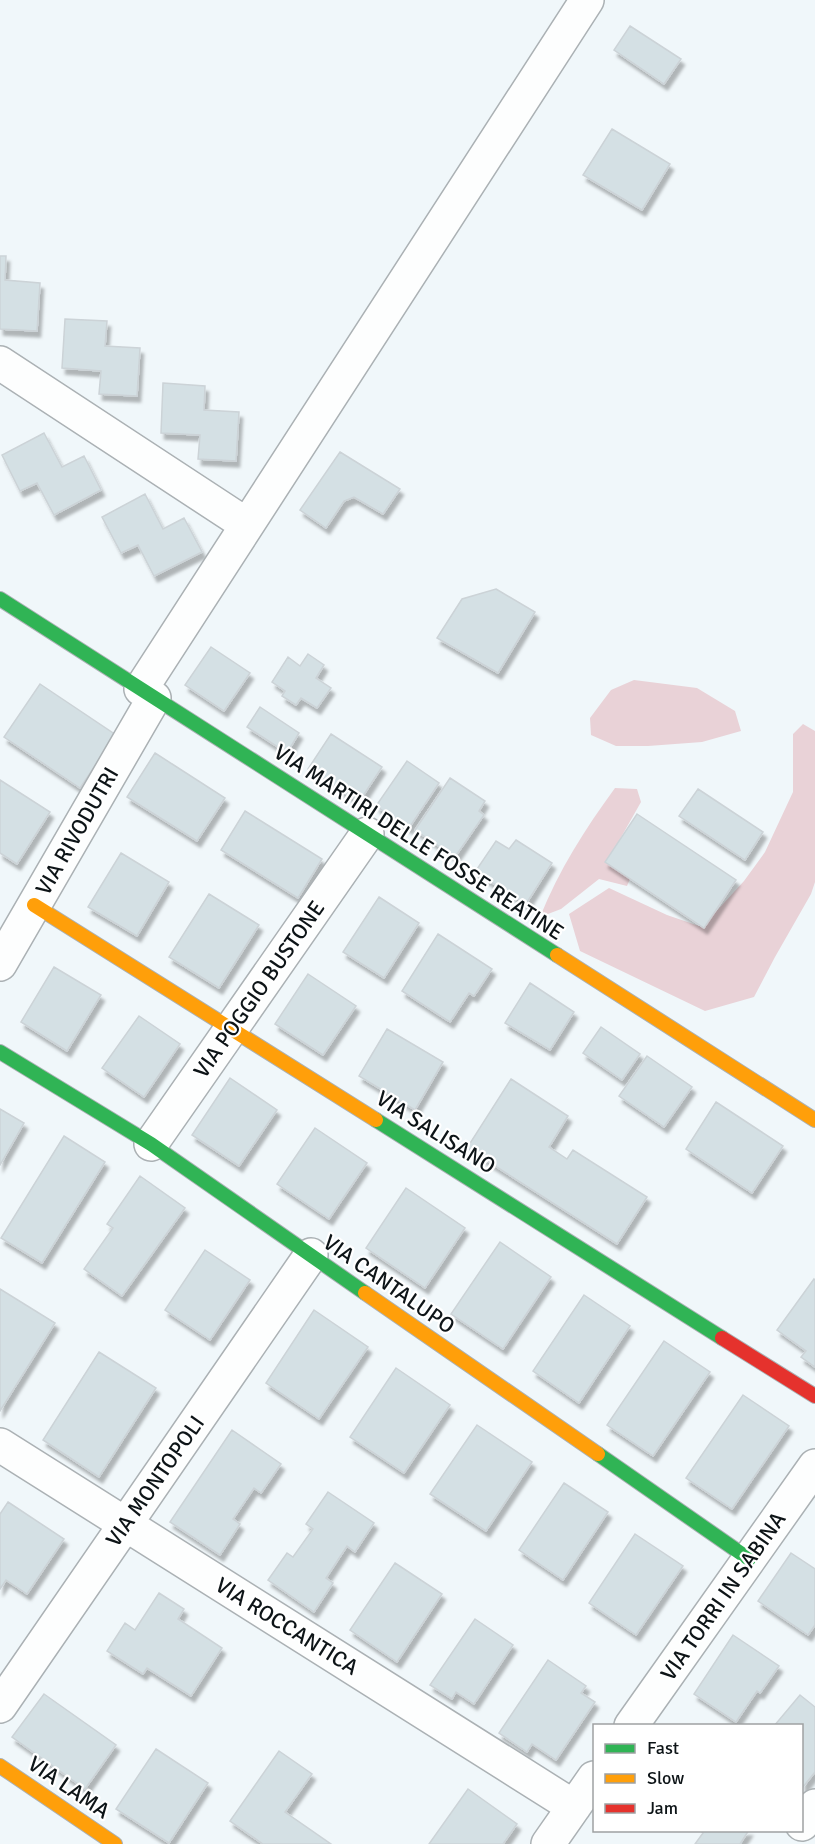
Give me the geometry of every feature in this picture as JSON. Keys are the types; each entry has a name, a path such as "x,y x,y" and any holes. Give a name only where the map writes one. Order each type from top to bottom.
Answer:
{"street":[{"name":"VIA RIVODUTRI","path":"0,964 148,694 247,525 587,0"},
{"path":"0,363 247,525"},
{"name":"VIA MARTIRI DELLE FOSSE REATINE","path":"0,599 815,1120"},
{"name":"VIA POGGIO BUSTONE","path":"151,1144 367,834"},
{"name":"VIA SALISANO","path":"34,905 815,1396"},
{"name":"VIA CANTALUPO","path":"0,1052 151,1144 749,1559"},
{"name":"VIA MONTOPOLI","path":"0,1706 311,1255"},
{"name":"VIA ROCCANTICA","path":"0,1445 574,1807"},
{"name":"VIA TORRI IN SABINA","path":"632,1724 815,1466"},
{"name":"VIA LAMA","path":"0,1766 115,1844"},
{"path":"548,1844 593,1779"},
{"path":"803,1821 815,1806"}],"shaded area":[{"path":"634,680 697,688 735,711 741,731 702,742 648,746 616,746 591,735 590,718 611,690"},
{"path":"803,724 815,731 815,882 811,894 754,997 705,1011 580,951 569,914 609,888 667,915 702,927 744,881 765,852 793,792 793,734"},
{"path":"615,788 637,789 641,802 611,855 632,874 627,886 599,879 561,909 540,917 573,850"}],"building":[{"path":"630,26 681,59 664,84 614,50"},
{"path":"612,129 670,164 642,210 583,175"},
{"path":"0,256 6,256 5,280 40,283 37,331 0,329"},
{"path":"65,319 107,321 105,346 140,348 137,396 99,394 101,371 62,368"},
{"path":"163,383 205,386 204,410 239,412 236,461 198,459 200,435 161,433"},
{"path":"44,433 62,467 84,456 101,490 54,515 37,483 20,491 2,455"},
{"path":"340,452 400,489 383,514 354,497 344,501 326,528 300,510"},
{"path":"145,494 163,529 184,518 202,552 154,576 138,545 121,553 102,517"},
{"path":"496,589 535,612 498,673 437,638 462,599"},
{"path":"211,647 250,673 224,711 185,685"},
{"path":"308,654 324,665 316,678 331,688 317,708 301,698 296,705 282,696 285,691 272,682 288,657 300,666"},
{"path":"40,684 116,735 80,788 4,737"},
{"path":"260,707 299,733 287,753 247,727"},
{"path":"331,734 382,767 359,802 308,769"},
{"path":"155,753 225,798 197,841 127,797"},
{"path":"407,761 439,783 409,828 376,806"},
{"path":"450,778 485,801 479,811 484,815 455,857 415,830"},
{"path":"0,780 50,812 17,864 0,853"},
{"path":"698,789 763,832 745,860 679,816"},
{"path":"245,811 322,859 298,898 221,850"},
{"path":"637,814 736,880 704,928 605,862"},
{"path":"516,840 552,863 526,904 475,872 496,841 509,849"},
{"path":"121,853 169,882 137,936 88,907"},
{"path":"209,894 259,925 219,988 169,957"},
{"path":"379,897 419,923 384,978 343,952"},
{"path":"438,934 492,969 474,996 469,993 450,1022 402,991"},
{"path":"54,967 101,995 67,1051 21,1022"},
{"path":"308,974 356,1006 323,1055 275,1024"},
{"path":"530,983 574,1012 550,1050 505,1023"},
{"path":"139,1016 180,1044 144,1097 102,1068"},
{"path":"601,1027 640,1054 622,1080 583,1053"},
{"path":"387,1029 443,1062 415,1110 359,1076"},
{"path":"647,1056 692,1087 664,1127 619,1096"},
{"path":"230,1078 277,1110 239,1166 192,1135"},
{"path":"511,1079 568,1116 549,1147 567,1159 573,1150 647,1197 617,1244 467,1148"},
{"path":"716,1102 783,1146 752,1193 686,1149"},
{"path":"0,1109 24,1123 0,1165"},
{"path":"315,1128 367,1163 329,1219 277,1184"},
{"path":"64,1136 105,1162 42,1263 1,1238"},
{"path":"140,1176 185,1208 122,1296 84,1269 113,1228 107,1224"},
{"path":"406,1188 465,1228 425,1288 366,1248"},
{"path":"500,1242 551,1277 503,1349 451,1314"},
{"path":"205,1250 250,1280 210,1340 165,1310"},
{"path":"814,1279 815,1367 801,1357 806,1351 777,1330"},
{"path":"0,1289 55,1323 0,1411"},
{"path":"584,1295 630,1326 579,1403 533,1371"},
{"path":"314,1310 368,1347 319,1419 266,1383"},
{"path":"664,1341 710,1372 653,1456 607,1425"},
{"path":"99,1352 156,1388 99,1477 43,1440"},
{"path":"396,1368 450,1405 404,1473 350,1437"},
{"path":"743,1395 789,1426 732,1509 686,1478"},
{"path":"477,1425 532,1462 486,1531 430,1494"},
{"path":"232,1430 281,1464 261,1493 254,1488 233,1519 240,1524 220,1555 170,1522"},
{"path":"564,1483 608,1512 563,1580 519,1550"},
{"path":"328,1492 374,1523 355,1552 347,1546 326,1578 333,1583 314,1612 268,1580 287,1553 293,1557 313,1529 306,1524"},
{"path":"8,1502 64,1539 27,1594 6,1580 0,1589 0,1514"},
{"path":"635,1534 683,1566 636,1635 589,1603"},
{"path":"791,1553 815,1569 815,1625 808,1635 758,1601"},
{"path":"395,1563 442,1594 397,1662 350,1630"},
{"path":"159,1593 184,1609 178,1619 222,1648 191,1696 147,1668 143,1674 107,1651 125,1623 135,1630"},
{"path":"475,1619 513,1645 474,1704 456,1692 452,1699 430,1685"},
{"path":"733,1635 779,1666 760,1693 757,1691 736,1722 694,1694"},
{"path":"548,1660 586,1686 581,1693 595,1702 556,1760 532,1744 527,1752 499,1733"},
{"path":"44,1694 116,1745 85,1789 12,1737"},
{"path":"800,1695 815,1707 815,1772 803,1787 803,1724 776,1724"},
{"path":"156,1749 208,1783 169,1843 116,1809"},
{"path":"279,1751 312,1774 285,1812 331,1844 263,1844 230,1821"},
{"path":"468,1789 517,1824 503,1844 429,1844"},
{"path":"748,1832 740,1844 695,1844 703,1833"}],"traffic: fast":[{"path":"0,599 557,955"},
{"path":"0,1052 151,1144 365,1293"},
{"path":"376,1120 722,1338"},
{"path":"598,1454 749,1559"}],"traffic: slow":[{"path":"34,905 376,1120"},
{"path":"557,955 815,1120"},
{"path":"365,1293 598,1454"},
{"path":"0,1766 115,1844"}],"traffic: jam":[{"path":"722,1338 815,1396"}]}
